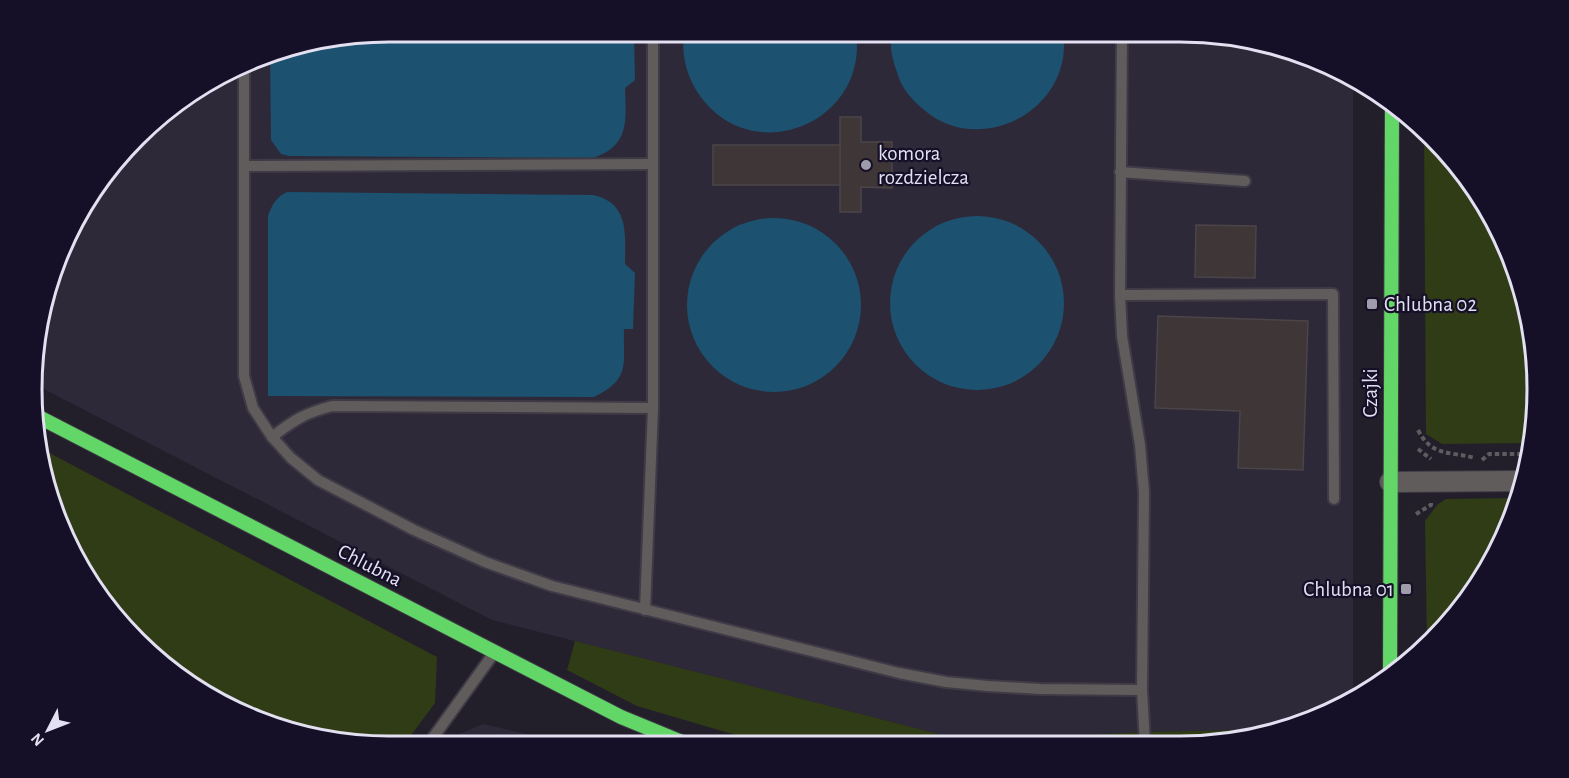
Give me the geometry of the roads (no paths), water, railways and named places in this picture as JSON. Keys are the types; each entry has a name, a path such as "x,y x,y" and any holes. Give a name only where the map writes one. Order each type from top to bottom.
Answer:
{"street":[{"name":"Czajki","path":"1390,665 1392,115"},
{"name":"Chlubna","path":"44,419 621,717 667,736"},
{"path":"1390,482 1514,481"}],"lane":[{"path":"645,610 653,408 653,42"},
{"path":"1122,42 1120,295 1122,336 1140,445 1144,492 1142,690 1145,736"},
{"path":"244,74 244,376 253,408 272,437 291,458 318,480 414,530 485,562 552,586 645,610 888,671 945,682 1040,689 1142,690"},
{"path":"244,166 653,164"},
{"path":"1120,172 1245,181"},
{"path":"1120,295 1332,294 1334,499"},
{"path":"272,437 291,422 311,411 332,406 653,408"},
{"path":"435,736 494,652"}],"water":[{"path":"389,42 634,42 635,80 625,88 626,111 623,131 614,146 593,158 289,156 281,154 271,140 270,63 299,54 344,45"},
{"path":"683,42 856,42 855,64 844,91 825,112 801,126 774,132 746,129 720,117 698,93 690,79"},
{"path":"891,42 1063,42 1063,59 1054,83 1039,103 1019,118 996,127 971,129 946,123 923,109 907,93 901,83 892,57"},
{"path":"287,192 593,195 605,199 614,205 623,222 625,264 635,273 633,329 624,329 624,362 619,377 614,384 594,397 268,396 268,216 275,202"},
{"path":"977,216 1010,223 1025,231 1038,242 1049,255 1057,270 1064,303 1057,336 1049,351 1038,364 1025,375 1010,383 977,390 944,383 929,375 916,364 905,351 897,336 890,303 897,270 905,255 916,242 929,231 944,223"},
{"path":"774,218 807,225 822,233 835,244 846,257 854,272 861,305 854,338 846,353 835,366 822,377 807,385 774,392 741,385 726,377 713,366 702,353 694,338 687,305 694,272 702,257 713,244 726,233 741,225"}],"place":[{"name":"komora rozdzielcza","path":"866,165"},
{"name":"Chlubna 02","path":"1372,304"},
{"name":"Chlubna 01","path":"1406,589"}]}
